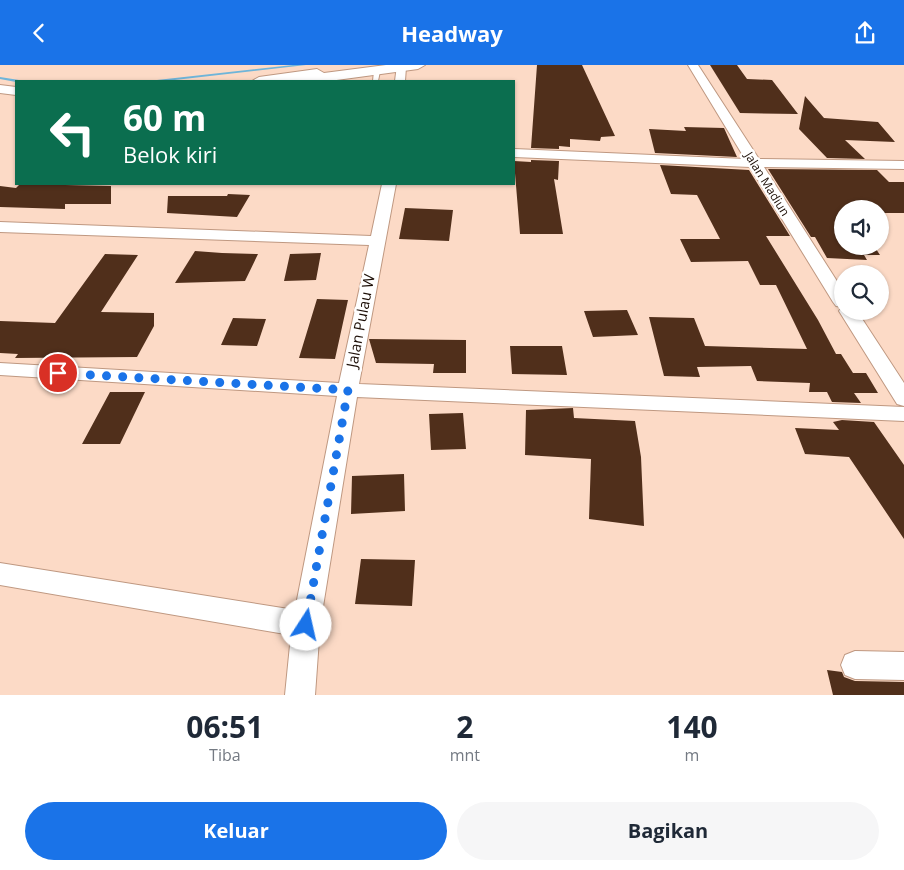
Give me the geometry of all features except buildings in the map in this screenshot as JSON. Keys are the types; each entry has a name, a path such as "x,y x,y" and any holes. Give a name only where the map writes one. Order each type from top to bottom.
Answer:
{"highway":[{"path":"306,80 375,70 400,71 418,65"},
{"path":"280,80 319,78"},
{"path":"0,89 15,91"},
{"path":"0,96 15,98"}],"street":[{"name":"Jalan Madiun","path":"693,65 834,290"},
{"path":"515,153 753,163 904,165"},
{"name":"Jalan Pulau W","path":"300,695 306,625 376,241 389,185"},
{"path":"0,227 376,241"},
{"path":"854,320 904,399"},
{"path":"0,369 348,390 904,414"},
{"path":"0,574 306,625"},
{"path":"855,665 904,666"}],"waterway":[{"path":"166,80 304,65"},
{"path":"0,78 15,80"}],"route":[{"path":"58,373 348,390 306,625"}]}
